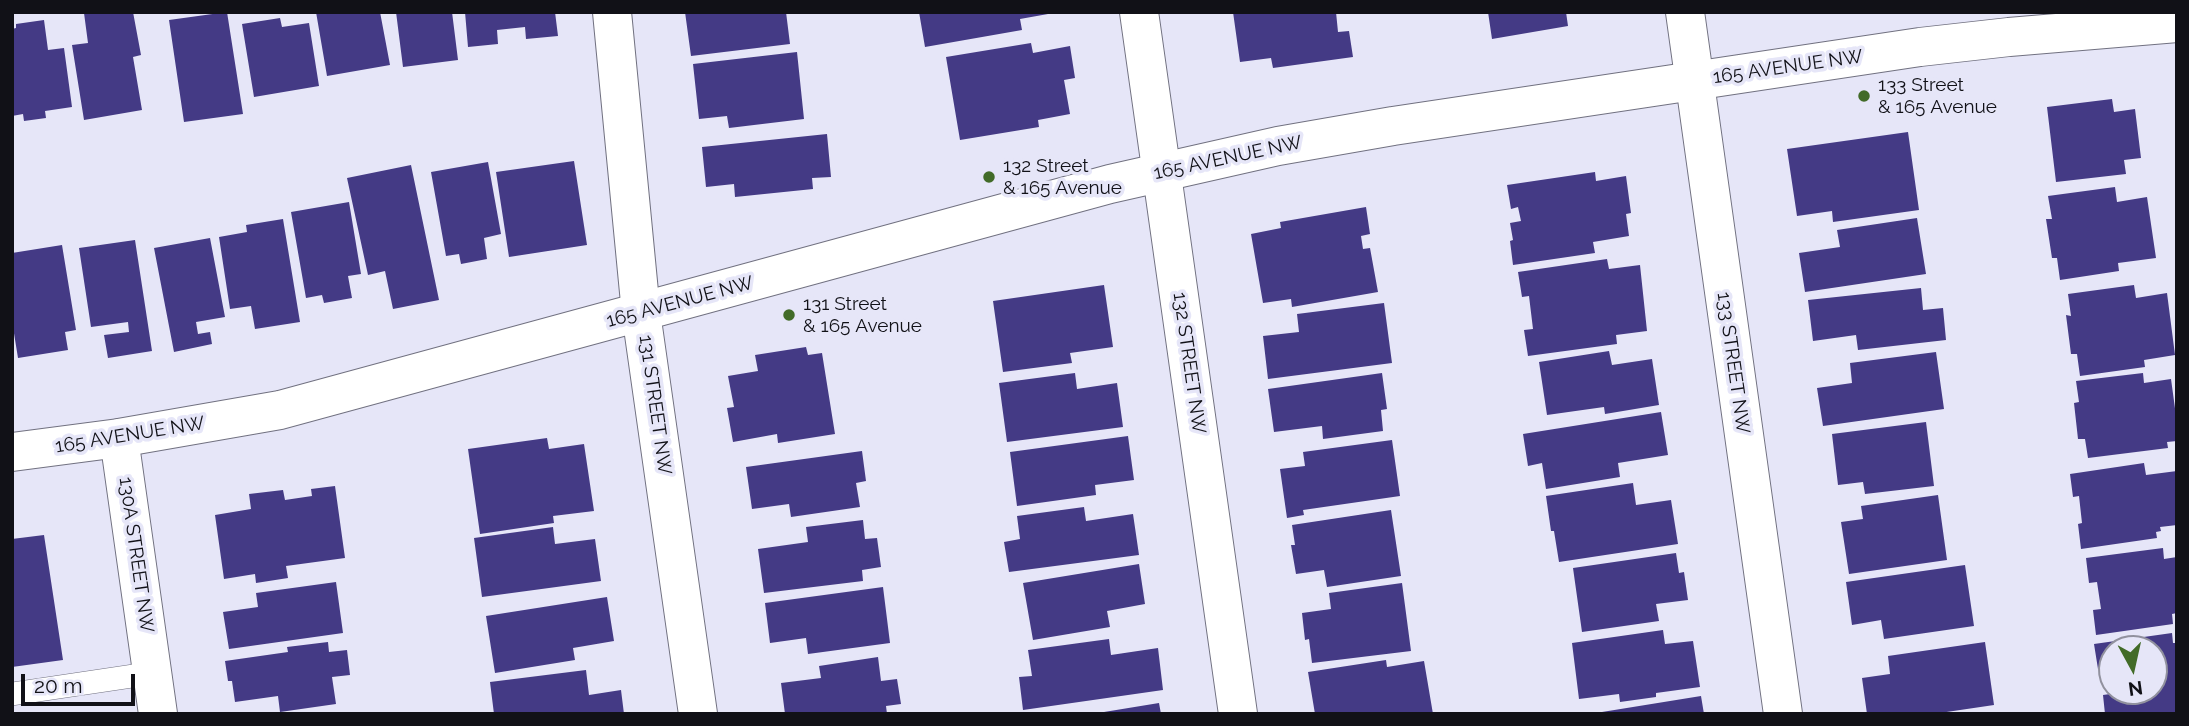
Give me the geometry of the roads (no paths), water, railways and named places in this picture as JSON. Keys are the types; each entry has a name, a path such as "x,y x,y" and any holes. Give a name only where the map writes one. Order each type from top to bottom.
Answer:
{"street":[{"name":"131 STREET NW","path":"612,12 642,313 698,714"},
{"name":"132 STREET NW","path":"1139,12 1238,714"},
{"name":"133 STREET NW","path":"1685,12 1783,714"},
{"name":"165 AVENUE NW","path":"12,452 119,438 280,410 1110,184 1323,138 1965,41 2177,23"},
{"name":"130A STREET NW","path":"119,438 158,714"}],"lane":[{"path":"12,694 153,673"}],"place":[{"name":"133 Street & 165 Avenue","path":"1864,96"},
{"name":"132 Street & 165 Avenue","path":"989,177"},
{"name":"131 Street & 165 Avenue","path":"789,315"}]}
